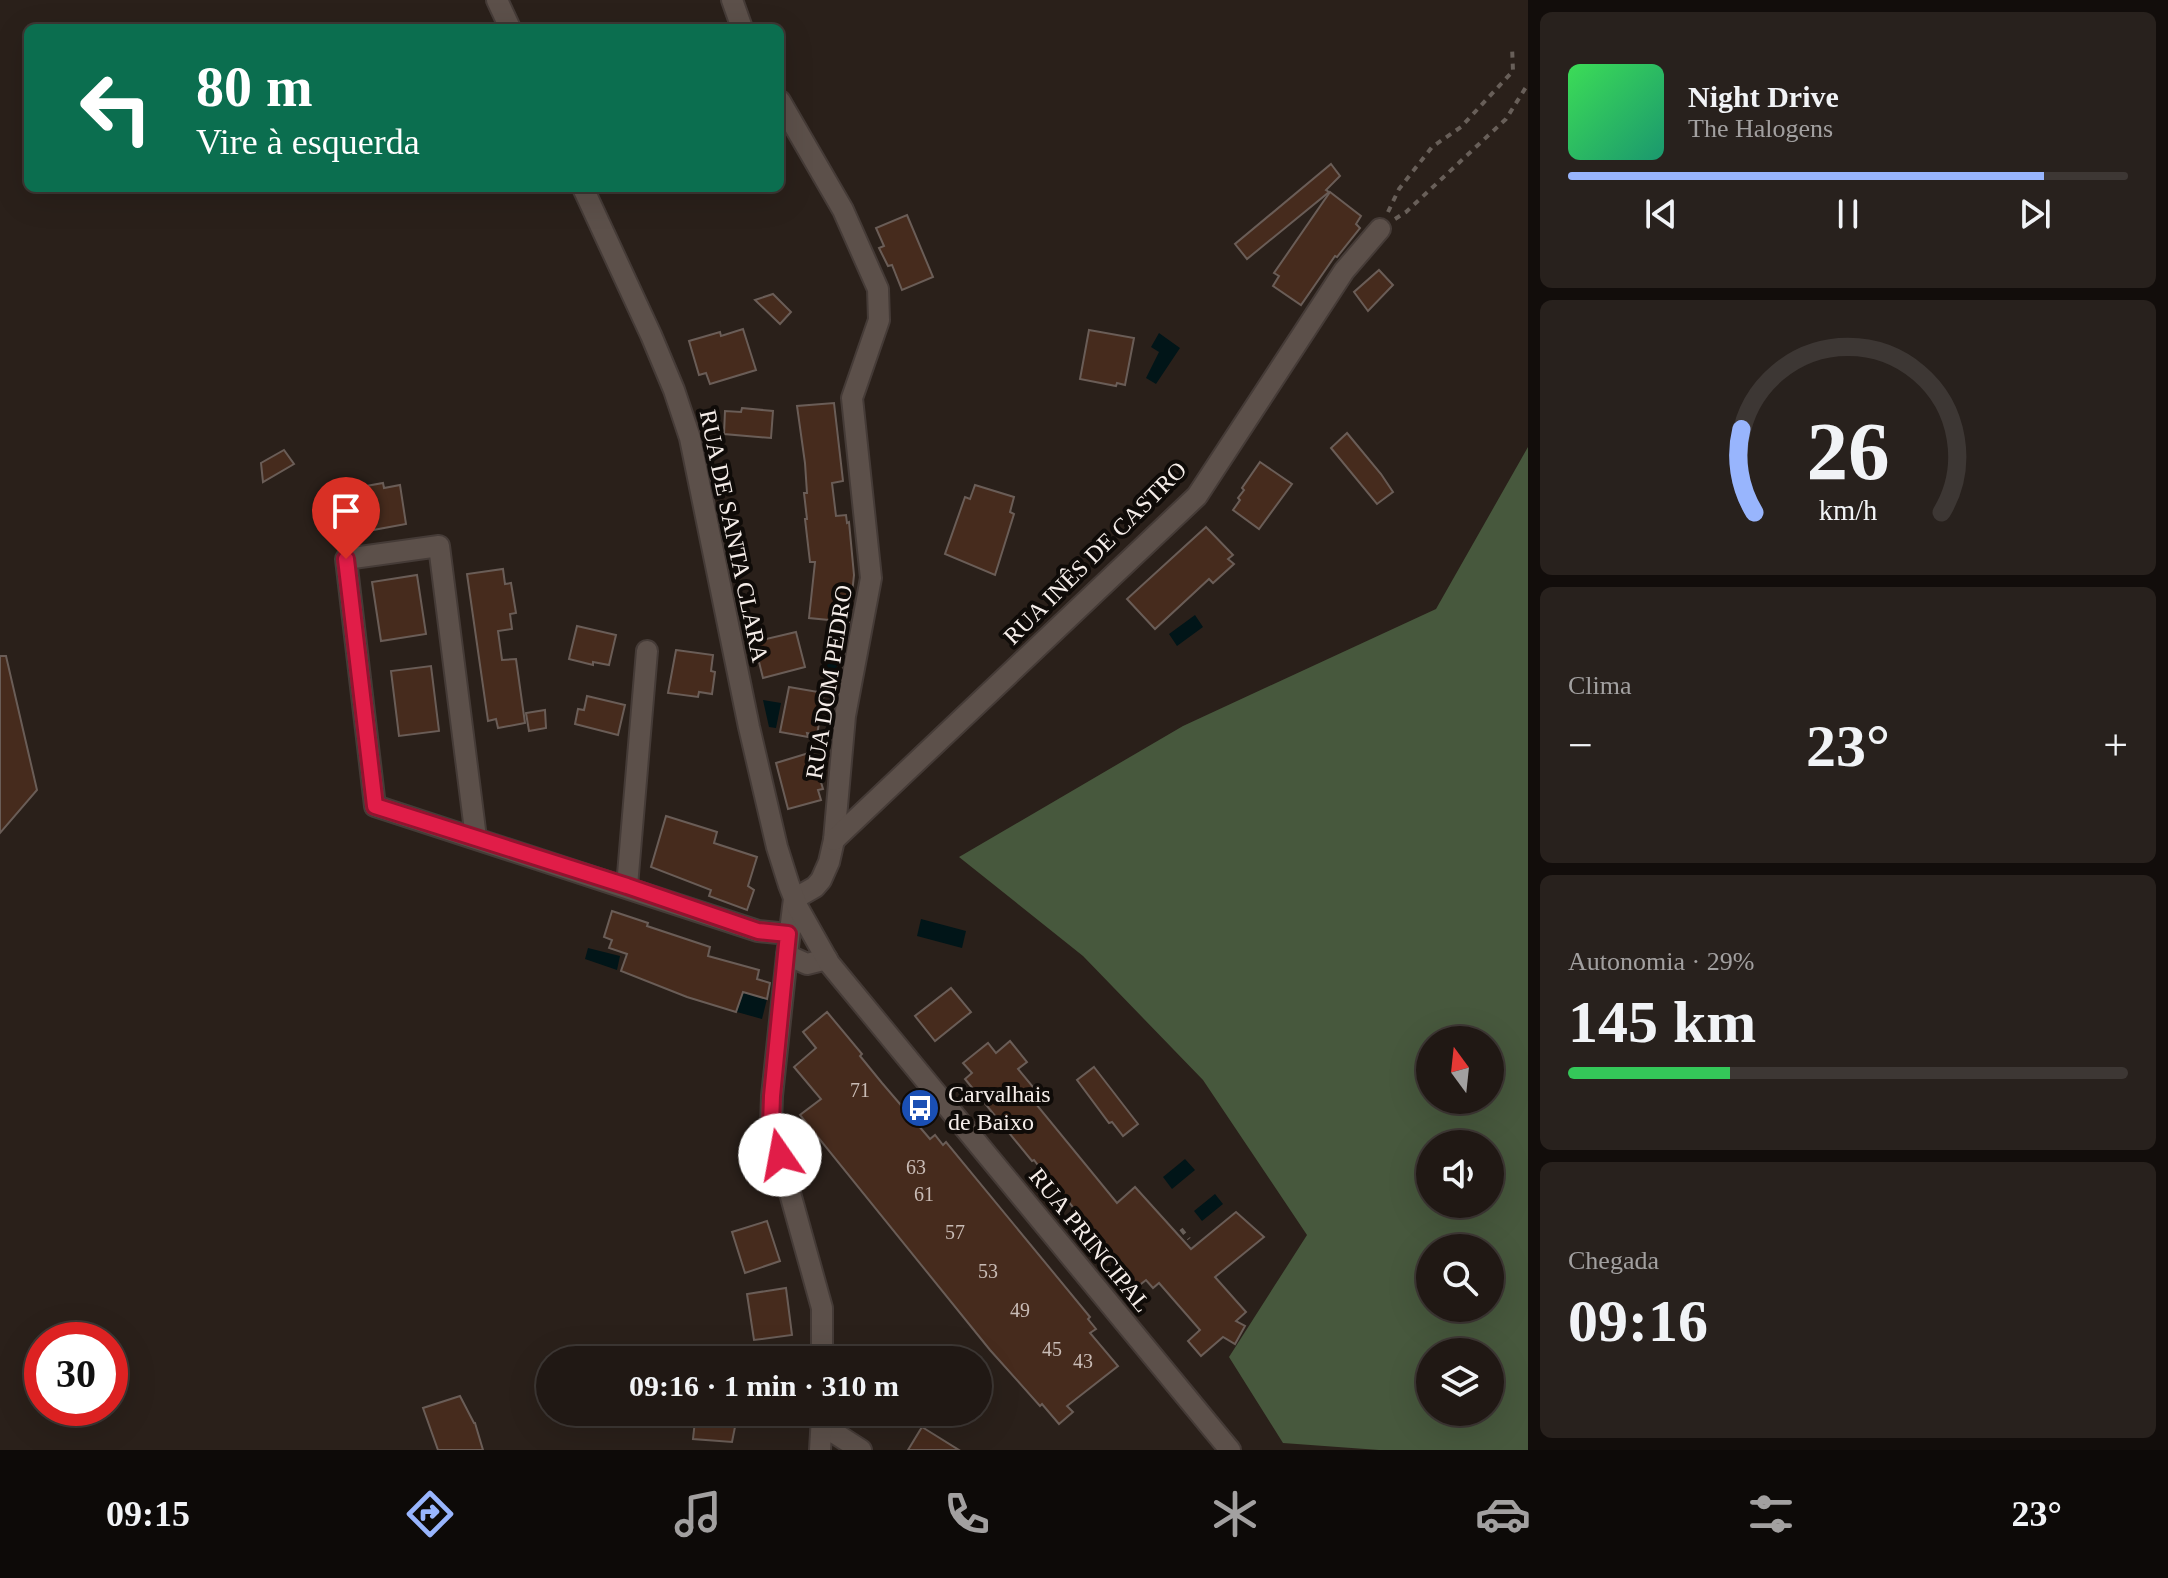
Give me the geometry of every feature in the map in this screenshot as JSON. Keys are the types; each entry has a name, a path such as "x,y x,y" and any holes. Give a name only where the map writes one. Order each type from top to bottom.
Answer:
{"street":[{"path":"497,0 508,24"},
{"path":"732,0 739,24"},
{"name":"RUA DOM PEDRO","path":"784,108 843,210 878,289 879,320 852,398 871,578 845,716 834,840 821,880 796,903"},
{"name":"RUA DE SANTA CLARA","path":"585,192 651,335 690,438 749,727 777,847 796,903"},
{"name":"RUA INÊS DE CASTRO","path":"834,840 1197,496 1344,271 1380,229"},
{"path":"476,838 439,546 346,559 375,806 758,931 788,934"},
{"path":"627,886 647,651"},
{"path":"796,903 788,934 771,1125 822,1308 822,1346"},
{"name":"RUA PRINCIPAL","path":"796,903 827,959 1230,1450"},
{"path":"787,955 807,964 827,959"},
{"path":"820,1450 822,1426"},
{"path":"832,1426 861,1450"}],"path":[{"path":"1380,229 1399,189 1432,147 1461,127 1513,71 1512,46"},
{"path":"1380,229 1406,212 1506,119 1528,84"},
{"path":"1181,1229 1189,1239"}],"green space":[{"path":"1528,447 1528,1450 1379,1450 1283,1443 1229,1357 1307,1235 1203,1080 1083,956 959,857 1183,726 1436,609"}],"shaded area":[{"path":"1159,333 1180,348 1156,384 1146,378 1159,352 1151,347"},
{"path":"1195,615 1203,627 1177,646 1169,634"},
{"path":"827,644 842,647 834,678 820,675"},
{"path":"763,700 781,703 776,728 769,727"},
{"path":"921,919 966,931 962,948 917,936"},
{"path":"588,948 620,956 617,970 585,959"},
{"path":"743,992 767,999 762,1019 737,1012"},
{"path":"1185,1159 1195,1170 1172,1189 1163,1177"},
{"path":"1215,1194 1223,1204 1202,1221 1194,1211"}],"building":[{"path":"1331,164 1340,176 1326,190 1329,192 1247,259 1235,244"},
{"path":"1330,192 1361,216 1356,224 1360,228 1335,256 1301,305 1273,286 1279,276 1274,273"},
{"path":"907,215 933,277 902,290 892,265 888,266 879,248 884,246 876,228"},
{"path":"1379,270 1393,285 1368,311 1354,292"},
{"path":"773,294 791,312 780,324 755,300"},
{"path":"743,329 756,370 710,384 706,373 699,375 689,341"},
{"path":"1089,330 1134,338 1125,385 1080,379"},
{"path":"834,403 843,481 832,483 836,516 846,515 849,522 854,575 849,622 809,618 815,562 810,562 805,519 805,463 797,406"},
{"path":"742,408 773,411 771,438 724,434 725,411 741,412"},
{"path":"1347,433 1393,492 1377,504 1331,448"},
{"path":"284,450 294,464 263,482 261,463"},
{"path":"1260,462 1292,484 1259,529 1233,510 1240,500 1242,488"},
{"path":"383,483 384,488 400,485 406,524 373,530 370,514 337,519 333,492"},
{"path":"975,485 1014,497 1010,512 1014,514 995,575 945,554 965,497 970,499"},
{"path":"1206,527 1233,555 1228,559 1234,564 1213,583 1209,579 1155,629 1127,599"},
{"path":"503,569 505,584 511,583 516,613 510,614 512,629 498,631 502,660 516,659 525,723 498,728 496,719 488,721 467,574"},
{"path":"417,575 426,634 381,641 372,582"},
{"path":"577,626 616,635 609,665 569,659"},
{"path":"796,632 805,667 763,678 754,642"},
{"path":"676,650 713,655 711,671 715,672 712,694 699,692 698,697 668,693"},
{"path":"0,656 6,656 37,790 0,833"},
{"path":"431,666 439,731 399,736 391,671"},
{"path":"789,687 824,693 817,735 807,733 808,737 780,732"},
{"path":"587,696 625,705 618,735 575,724 578,709 584,710"},
{"path":"545,710 546,728 529,731 526,713"},
{"path":"812,752 823,789 818,790 821,800 788,809 776,763"},
{"path":"666,816 717,832 714,843 757,857 748,886 754,890 747,910 709,896 711,890 651,867"},
{"path":"612,911 710,947 708,956 759,970 757,979 770,983 767,999 743,992 736,1012 621,971 627,954 609,948 612,940 604,937"},
{"path":"951,988 971,1012 935,1041 915,1016"},
{"path":"827,1012 930,1139 935,1135 943,1145 946,1142 1090,1317 1088,1319 1096,1329 1090,1333 1118,1366 1067,1406 1073,1412 1059,1424 992,1352 992,1346 987,1346 800,1115 821,1099 794,1067 816,1048 803,1032"},
{"path":"1010,1041 1027,1062 1018,1069 1038,1093 1031,1098 1117,1203 1135,1187 1191,1249 1236,1212 1264,1237 1215,1277 1246,1312 1236,1321 1245,1326 1235,1344 1223,1337 1201,1356 1188,1341 1200,1330 1159,1283 1153,1288 1146,1280 1137,1287 1083,1227 1086,1224 1068,1201 1066,1203 965,1079 972,1073 963,1063 988,1043 996,1053"},
{"path":"1094,1067 1138,1124 1123,1136 1112,1122 1109,1123 1077,1080"},
{"path":"767,1221 780,1261 745,1273 732,1232"},
{"path":"786,1288 792,1335 754,1340 747,1294"},
{"path":"460,1396 475,1423 483,1450 438,1450 423,1408"},
{"path":"694,1426 735,1426 732,1442 693,1439"},
{"path":"922,1427 959,1450 908,1450"}],"place":[{"name":"Carvalhais de Baixo","path":"920,1108"}],"route":[{"path":"346,559 375,806 758,931 788,934 772,1096 771,1125 780,1155"}]}
